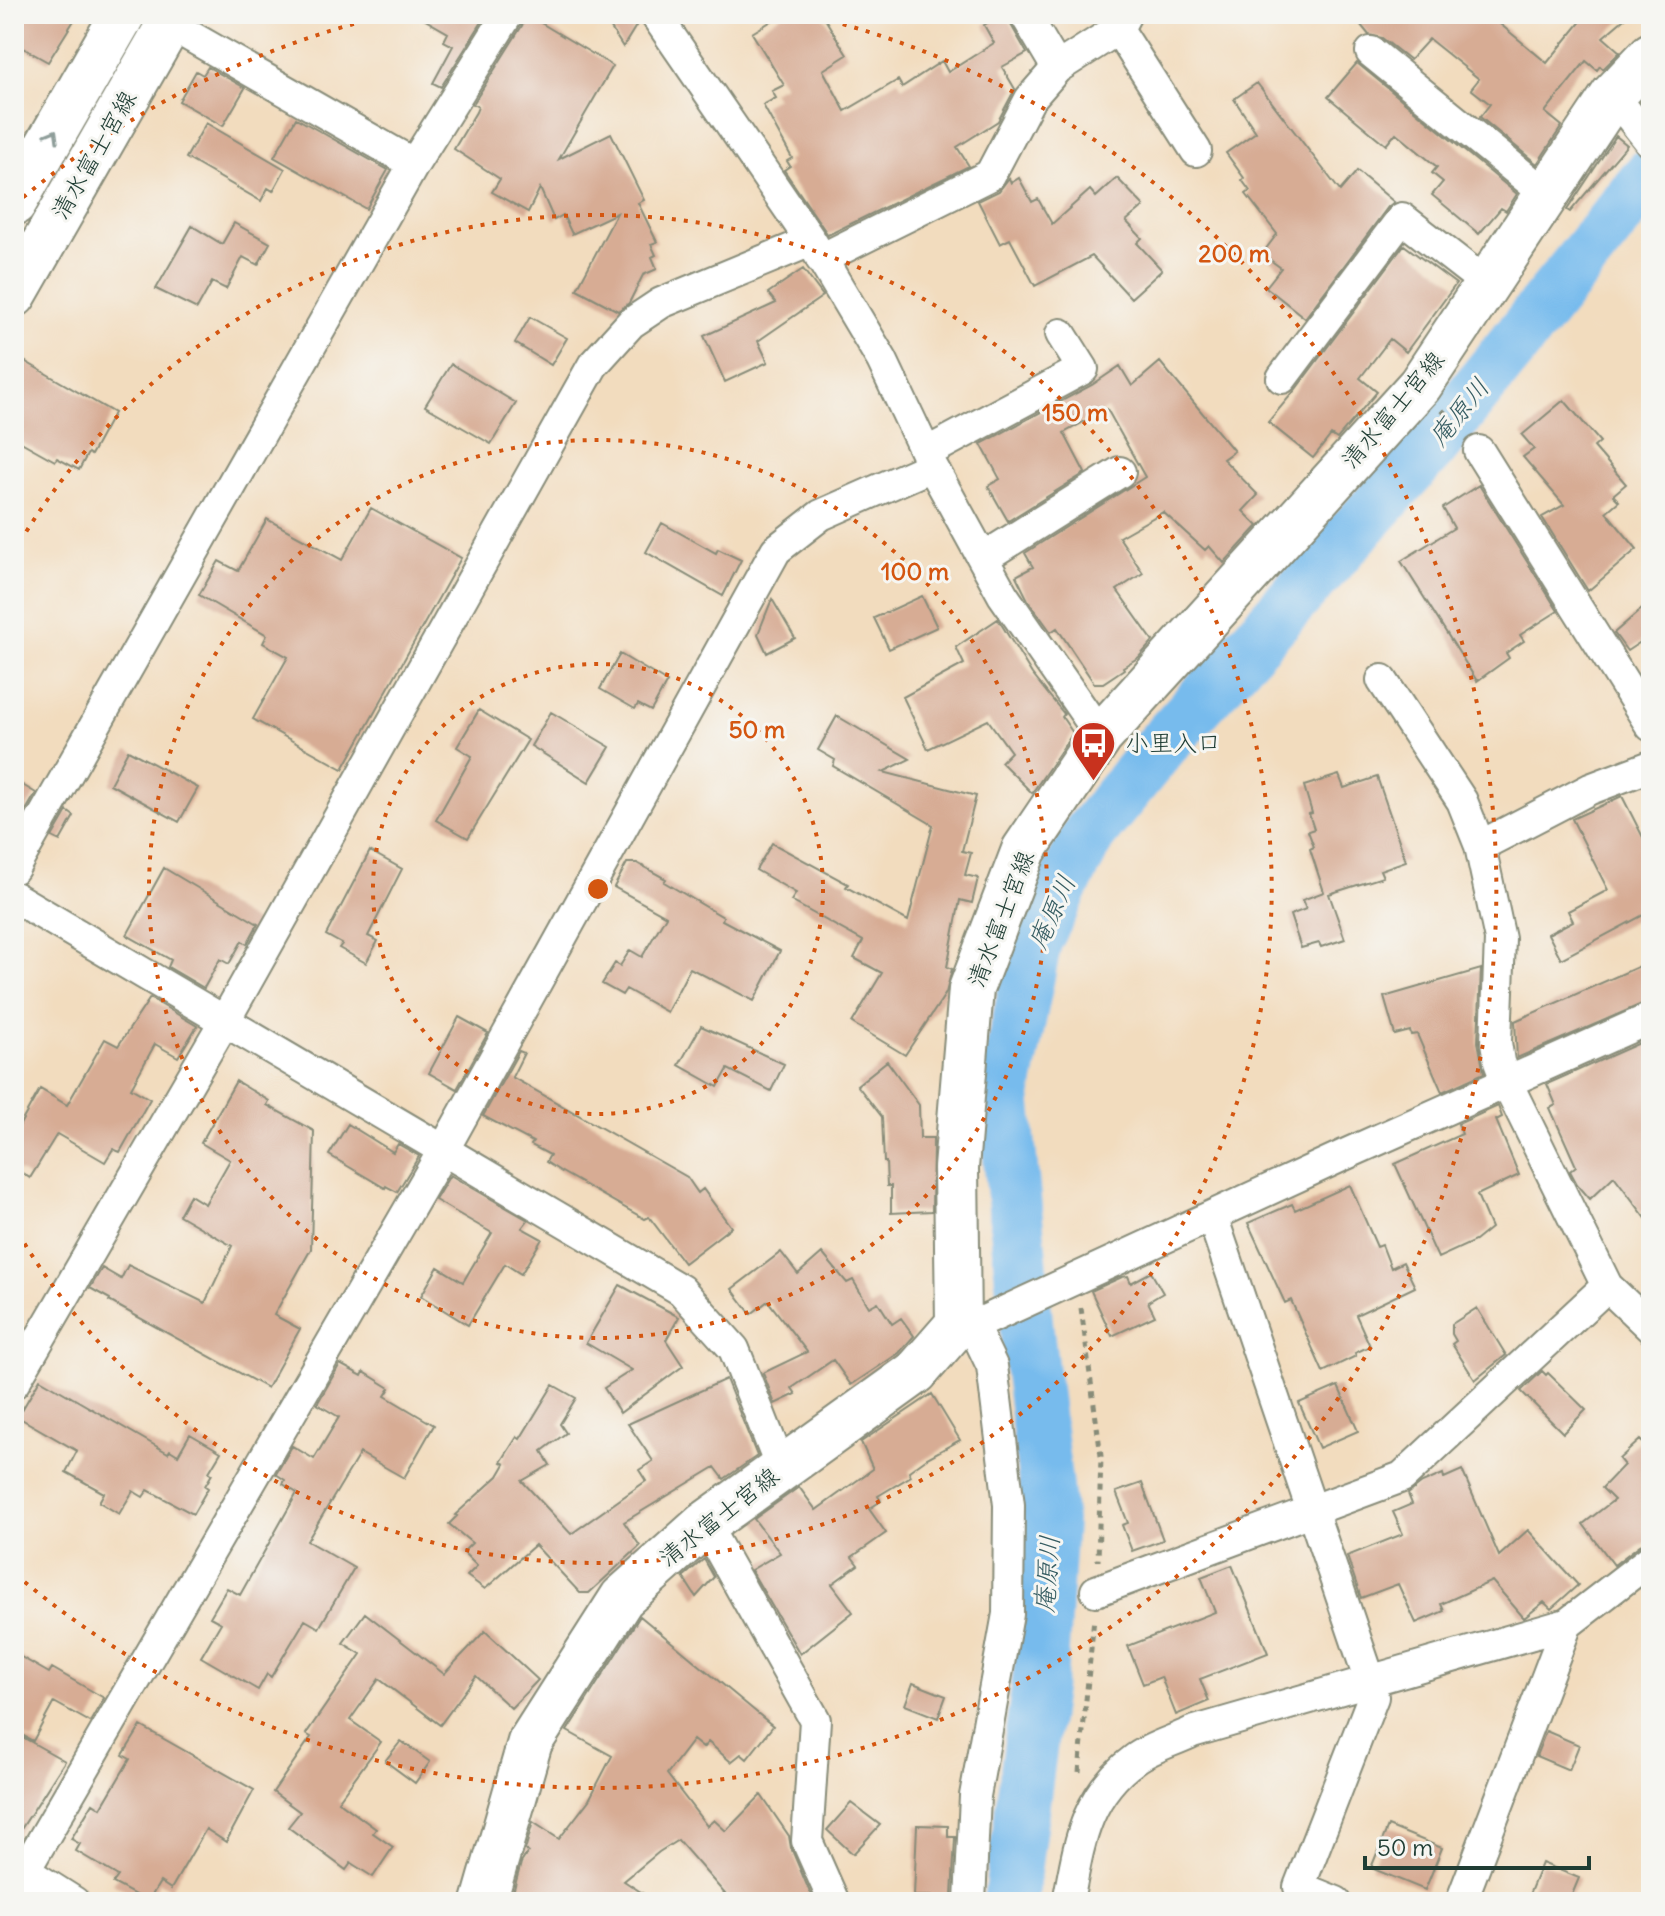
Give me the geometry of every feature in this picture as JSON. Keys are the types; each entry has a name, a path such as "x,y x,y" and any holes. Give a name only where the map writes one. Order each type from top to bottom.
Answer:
{"main road":[{"name":"清水富士宮線","path":"14,203 123,14"},
{"name":"清水富士宮線","path":"14,295 172,19"},
{"name":"清水富士宮線","path":"484,1902 530,1742 622,1598 705,1524 916,1372 972,1322 956,1168 971,989 1024,850 1101,736 1420,385 1547,195 1632,120 1651,55"}],"street":[{"path":"14,868 414,164 508,14"},
{"path":"655,14 816,250 882,360 929,460 1003,595 1101,736"},
{"path":"1025,14 1057,68"},
{"path":"172,19 414,164"},
{"path":"14,1383 224,1022 593,365 631,323 661,303 816,250 990,175 1030,99 1057,68 1122,22 1196,151"},
{"path":"1371,52 1547,195"},
{"path":"1282,378 1402,218 1487,284"},
{"path":"74,1902 18,1874 443,1151 776,550 821,515 929,460 1083,369 1061,334"},
{"path":"1479,451 1651,726"},
{"path":"983,558 1120,472"},
{"path":"1382,680 1462,801 1480,846 1500,939 1496,1042 1507,1083 1607,1286 1651,1328"},
{"path":"1480,846 1590,789 1651,766"},
{"path":"14,897 681,1290 734,1349 781,1468"},
{"path":"970,1902 975,1796 1008,1614 1009,1505 992,1366 972,1322 1069,1283 1651,1018"},
{"path":"1212,1216 1373,1697 1299,1887 1336,1902"},
{"path":"1096,1591 1402,1477 1607,1286"},
{"path":"705,1524 815,1720 807,1841 834,1902"},
{"path":"1068,1902 1085,1823 1104,1787 1137,1758 1192,1732 1567,1624 1651,1559"},
{"path":"1461,1902 1567,1624"}],"path":[{"path":"1437,405 1479,451"}],"building":[{"path":"14,14 78,14 48,62 14,43"},
{"path":"415,14 487,14 441,87 433,83 453,46 444,41 448,33"},
{"path":"526,14 547,14 541,23 613,66 559,159 611,133 644,200 638,203 657,242 651,244 657,269 643,275 629,303 618,311 577,289 617,213 572,234 563,215 554,220 540,188 528,212 492,192 500,179 454,149 476,112 478,107 473,104 523,24"},
{"path":"602,14 637,14 639,21 623,47"},
{"path":"783,14 822,14 847,55 823,70 845,111 898,80 902,87 942,61 948,72 994,43 984,25 1003,14 1007,14 1027,53 1002,67 1015,89 998,121 957,147 969,166 828,235 784,170 790,166 787,161 792,158 763,105 776,98 772,91 784,85 752,33"},
{"path":"1352,14 1488,14 1547,63 1587,14 1630,14 1603,37 1620,52 1603,69 1600,66 1597,70 1586,61 1545,112 1562,126 1537,164 1480,117 1490,104 1471,89 1479,79 1429,39 1410,60 1382,38 1369,35"},
{"path":"1357,63 1517,194 1506,211 1501,208 1479,234 1432,195 1443,182 1432,173 1437,167 1396,133 1386,145 1328,97"},
{"path":"208,67 245,88 223,126 179,101 196,71 203,75"},
{"path":"1257,83 1340,191 1357,171 1394,202 1305,318 1266,287 1281,268 1262,254 1277,234 1246,194 1250,191 1242,180 1244,178 1226,153 1256,132 1234,99"},
{"path":"296,118 388,170 366,209 274,157"},
{"path":"206,123 285,169 273,191 268,188 261,201 186,158"},
{"path":"1616,136 1627,145 1570,212 1567,210"},
{"path":"1009,178 1011,183 1019,178 1032,202 1038,199 1052,224 1090,190 1096,197 1117,178 1144,206 1126,221 1142,238 1137,243 1162,270 1131,298 1092,256 1035,286 1010,239 1000,244 978,201 999,191"},
{"path":"234,223 270,243 258,265 243,257 226,289 212,282 197,309 156,289 192,226 222,244"},
{"path":"1404,245 1456,284 1406,352 1390,339 1360,378 1377,392 1337,439 1331,435 1313,458 1268,422"},
{"path":"803,269 823,296 758,341 768,362 725,382 704,336 776,303 768,293"},
{"path":"530,317 567,338 551,365 515,343"},
{"path":"14,355 114,413 79,470 57,458 55,461 14,438"},
{"path":"1160,362 1234,451 1223,459 1258,495 1243,511 1258,526 1224,563 1209,546 1205,550 1163,512 1119,537 1143,573 1117,590 1153,641 1124,669 1103,683 1094,683 1057,628 1051,632 1028,600 1016,576 1033,567 1025,553 1145,477 1107,409 1064,433 1085,473 1008,521 988,486 1000,479 981,444 1092,385 1120,366 1132,386"},
{"path":"451,364 516,403 491,444 425,406"},
{"path":"1564,400 1600,442 1594,447 1626,484 1613,495 1619,501 1606,512 1637,549 1588,591 1542,517 1564,505 1523,457 1534,449 1522,435"},
{"path":"1479,485 1558,611 1520,635 1524,641 1506,653 1509,658 1477,681 1401,561 1454,528 1443,508"},
{"path":"371,508 461,558 343,769 253,719 288,657 263,643 267,635 199,595 219,561 238,571 267,519 342,560"},
{"path":"662,523 716,553 718,549 741,560 723,596 646,552"},
{"path":"922,596 937,627 889,649 874,618"},
{"path":"772,599 795,638 767,653 758,634"},
{"path":"1651,601 1651,635 1627,651 1614,633"},
{"path":"998,619 1032,674 1064,714 1062,717 1073,733 1032,793 1001,762 1011,752 988,720 928,749 903,697 964,664 956,647"},
{"path":"620,654 667,682 651,711 638,704 635,709 600,689"},
{"path":"479,710 528,740 468,838 436,820 472,756 457,747"},
{"path":"551,712 610,747 589,782 531,746"},
{"path":"837,716 910,759 883,772 976,796 962,851 971,853 965,875 978,878 972,903 960,900 947,967 952,969 946,993 905,1055 852,1023 882,973 854,958 863,941 791,901 796,893 756,870 772,843 908,921 933,825 833,766 835,760 818,750"},
{"path":"128,750 198,788 179,822 110,784"},
{"path":"1339,775 1344,788 1377,777 1406,861 1380,870 1383,877 1329,894 1345,939 1321,947 1319,943 1301,948 1290,915 1306,909 1302,900 1324,892 1310,849 1314,847 1308,831 1314,829 1304,786"},
{"path":"14,780 36,793 21,819 14,815"},
{"path":"1622,796 1651,853 1651,911 1561,959 1548,934 1573,921 1568,911 1608,890 1572,819"},
{"path":"67,811 74,816 60,841 52,837"},
{"path":"370,851 402,869 368,936 378,941 366,963 339,948 342,944 326,935"},
{"path":"627,863 637,863 666,879 664,882 723,917 722,920 780,951 754,1001 690,968 667,1012 626,989 622,995 602,984 615,963 620,966 630,950 642,957 666,916 614,887"},
{"path":"164,868 258,924 247,944 242,941 229,964 220,959 204,988 168,967 171,960 127,935"},
{"path":"1651,961 1651,1000 1517,1058 1515,1021"},
{"path":"1481,969 1478,1042 1484,1073 1442,1092 1417,1034 1411,1035 1410,1031 1395,1035 1384,997"},
{"path":"150,998 197,1026 178,1057 155,1044 131,1088 150,1099 120,1152 113,1149 105,1162 57,1134 30,1178 14,1168 14,1135 40,1089 67,1105 105,1039 118,1046"},
{"path":"459,1017 488,1033 457,1089 429,1073"},
{"path":"701,1026 784,1064 771,1091 728,1069 718,1087 679,1065"},
{"path":"1651,1038 1651,1225 1614,1176 1590,1199 1577,1184 1570,1171 1576,1166 1550,1108 1556,1105 1547,1084"},
{"path":"519,1051 524,1053 512,1077 687,1177 698,1193 703,1189 731,1227 684,1263 649,1217 645,1219 560,1171 546,1162 550,1155 531,1145 533,1142 483,1116"},
{"path":"887,1061 919,1105 920,1138 933,1138 932,1211 891,1213 891,1186 887,1186 882,1117 857,1085"},
{"path":"236,1081 269,1101 267,1105 314,1131 311,1249 274,1315 300,1329 267,1388 90,1288 102,1268 121,1279 128,1265 205,1303 232,1246 179,1215 190,1195 205,1204 230,1160 201,1143"},
{"path":"1498,1106 1502,1117 1496,1120 1519,1175 1477,1195 1491,1228 1475,1241 1438,1258 1395,1164 1462,1134 1458,1124"},
{"path":"348,1124 393,1152 398,1144 419,1156 397,1192 329,1155"},
{"path":"450,1175 528,1220 522,1228 542,1239 521,1274 505,1264 468,1325 421,1296 438,1267 463,1282 492,1233 435,1200"},
{"path":"1350,1185 1377,1247 1382,1245 1391,1268 1403,1262 1415,1287 1356,1315 1370,1346 1323,1372 1291,1300 1285,1303 1248,1223 1292,1204 1295,1210"},
{"path":"781,1252 798,1274 822,1253 847,1283 853,1280 869,1307 878,1302 892,1324 901,1318 914,1336 899,1353 851,1385 833,1360 792,1388 796,1394 775,1404 763,1373 807,1352 768,1301 751,1314 732,1289"},
{"path":"1151,1272 1163,1293 1148,1302 1155,1316 1112,1336 1091,1291 1122,1277 1128,1276 1131,1283"},
{"path":"620,1285 679,1317 666,1340 683,1366 620,1413 604,1388 632,1370 586,1343"},
{"path":"1477,1308 1506,1355 1475,1380 1452,1344 1456,1341 1452,1324"},
{"path":"340,1364 362,1376 364,1372 390,1388 385,1396 434,1425 404,1478 360,1453 307,1541 354,1568 319,1628 305,1620 271,1677 267,1674 258,1690 201,1657 221,1623 210,1617 227,1588 240,1595 297,1493 283,1484 285,1480 276,1474 292,1446 314,1459 339,1417 317,1404"},
{"path":"1542,1371 1546,1375 1548,1373 1586,1410 1563,1433 1521,1391"},
{"path":"40,1379 168,1453 170,1450 178,1455 190,1434 221,1452 209,1472 212,1474 205,1486 208,1488 193,1514 148,1490 143,1497 133,1491 119,1514 99,1502 104,1493 66,1472 77,1451 18,1417"},
{"path":"726,1379 757,1456 724,1479 715,1467 624,1522 640,1546 589,1593 580,1593 535,1545 485,1589 467,1576 477,1566 463,1552 472,1543 449,1524 498,1476 505,1464 501,1462 517,1437 520,1439 553,1385 576,1398 560,1424 566,1433 542,1451 550,1465 522,1481 571,1534 646,1481 639,1470 653,1461 628,1424"},
{"path":"1338,1386 1358,1431 1319,1448 1299,1403"},
{"path":"932,1394 960,1440 927,1458 909,1471 911,1476 878,1496 881,1501 869,1509 886,1533 852,1557 858,1565 832,1584 853,1612 800,1654 751,1570 780,1553 754,1519 799,1487 816,1510 873,1469 861,1442"},
{"path":"1640,1440 1651,1451 1651,1541 1640,1545 1614,1565 1583,1524 1614,1500 1602,1488 1624,1465 1619,1459"},
{"path":"1462,1470 1499,1556 1528,1530 1578,1585 1551,1609 1544,1602 1524,1618 1492,1581 1441,1604 1444,1611 1416,1623 1398,1584 1361,1598 1347,1556 1403,1534 1393,1512 1412,1504 1408,1494 1422,1483"},
{"path":"1142,1483 1163,1540 1132,1551 1122,1525 1128,1523 1116,1492"},
{"path":"704,1559 714,1577 696,1597 683,1577"},
{"path":"1232,1565 1268,1653 1200,1679 1209,1701 1176,1715 1161,1677 1143,1684 1128,1646 1215,1612 1201,1577"},
{"path":"365,1613 444,1674 485,1631 538,1680 511,1708 476,1676 440,1725 379,1679 350,1720 381,1742 338,1801 376,1829 373,1833 393,1847 373,1877 351,1863 346,1870 288,1827 300,1812 273,1792 311,1737 306,1734 361,1654 343,1643"},
{"path":"640,1616 773,1726 747,1759 741,1754 731,1762 708,1742 703,1748 693,1740 667,1774 707,1826 714,1820 726,1831 761,1795 789,1836 814,1902 732,1902 678,1840 624,1881 656,1902 511,1900 521,1863 528,1852 525,1850 533,1822 559,1839 589,1800 612,1756 567,1731"},
{"path":"14,1653 49,1673 52,1668 104,1698 90,1722 54,1702 33,1741 14,1731"},
{"path":"913,1683 946,1696 938,1718 905,1705"},
{"path":"141,1726 254,1790 226,1842 206,1829 171,1889 160,1882 148,1902 113,1883 118,1876 76,1851 80,1844 71,1839 93,1803 101,1808 130,1759 123,1755"},
{"path":"1546,1731 1579,1745 1569,1770 1536,1756"},
{"path":"24,1738 65,1761 14,1840 14,1753"},
{"path":"401,1741 430,1762 415,1783 385,1761"},
{"path":"851,1803 880,1825 853,1854 827,1830"},
{"path":"917,1825 948,1826 948,1837 955,1837 952,1897 914,1896"},
{"path":"1388,1826 1442,1848 1425,1890 1371,1868"},
{"path":"1542,1863 1579,1878 1569,1902 1526,1902"}],"waterway":[{"name":"庵原川","path":"1010,1902 1041,1666 1050,1521 1027,1331 1004,1095 1035,941 1089,834 1165,741 1430,448 1651,174"}],"place":[{"name":"小里入口","path":"1094,782"}]}
